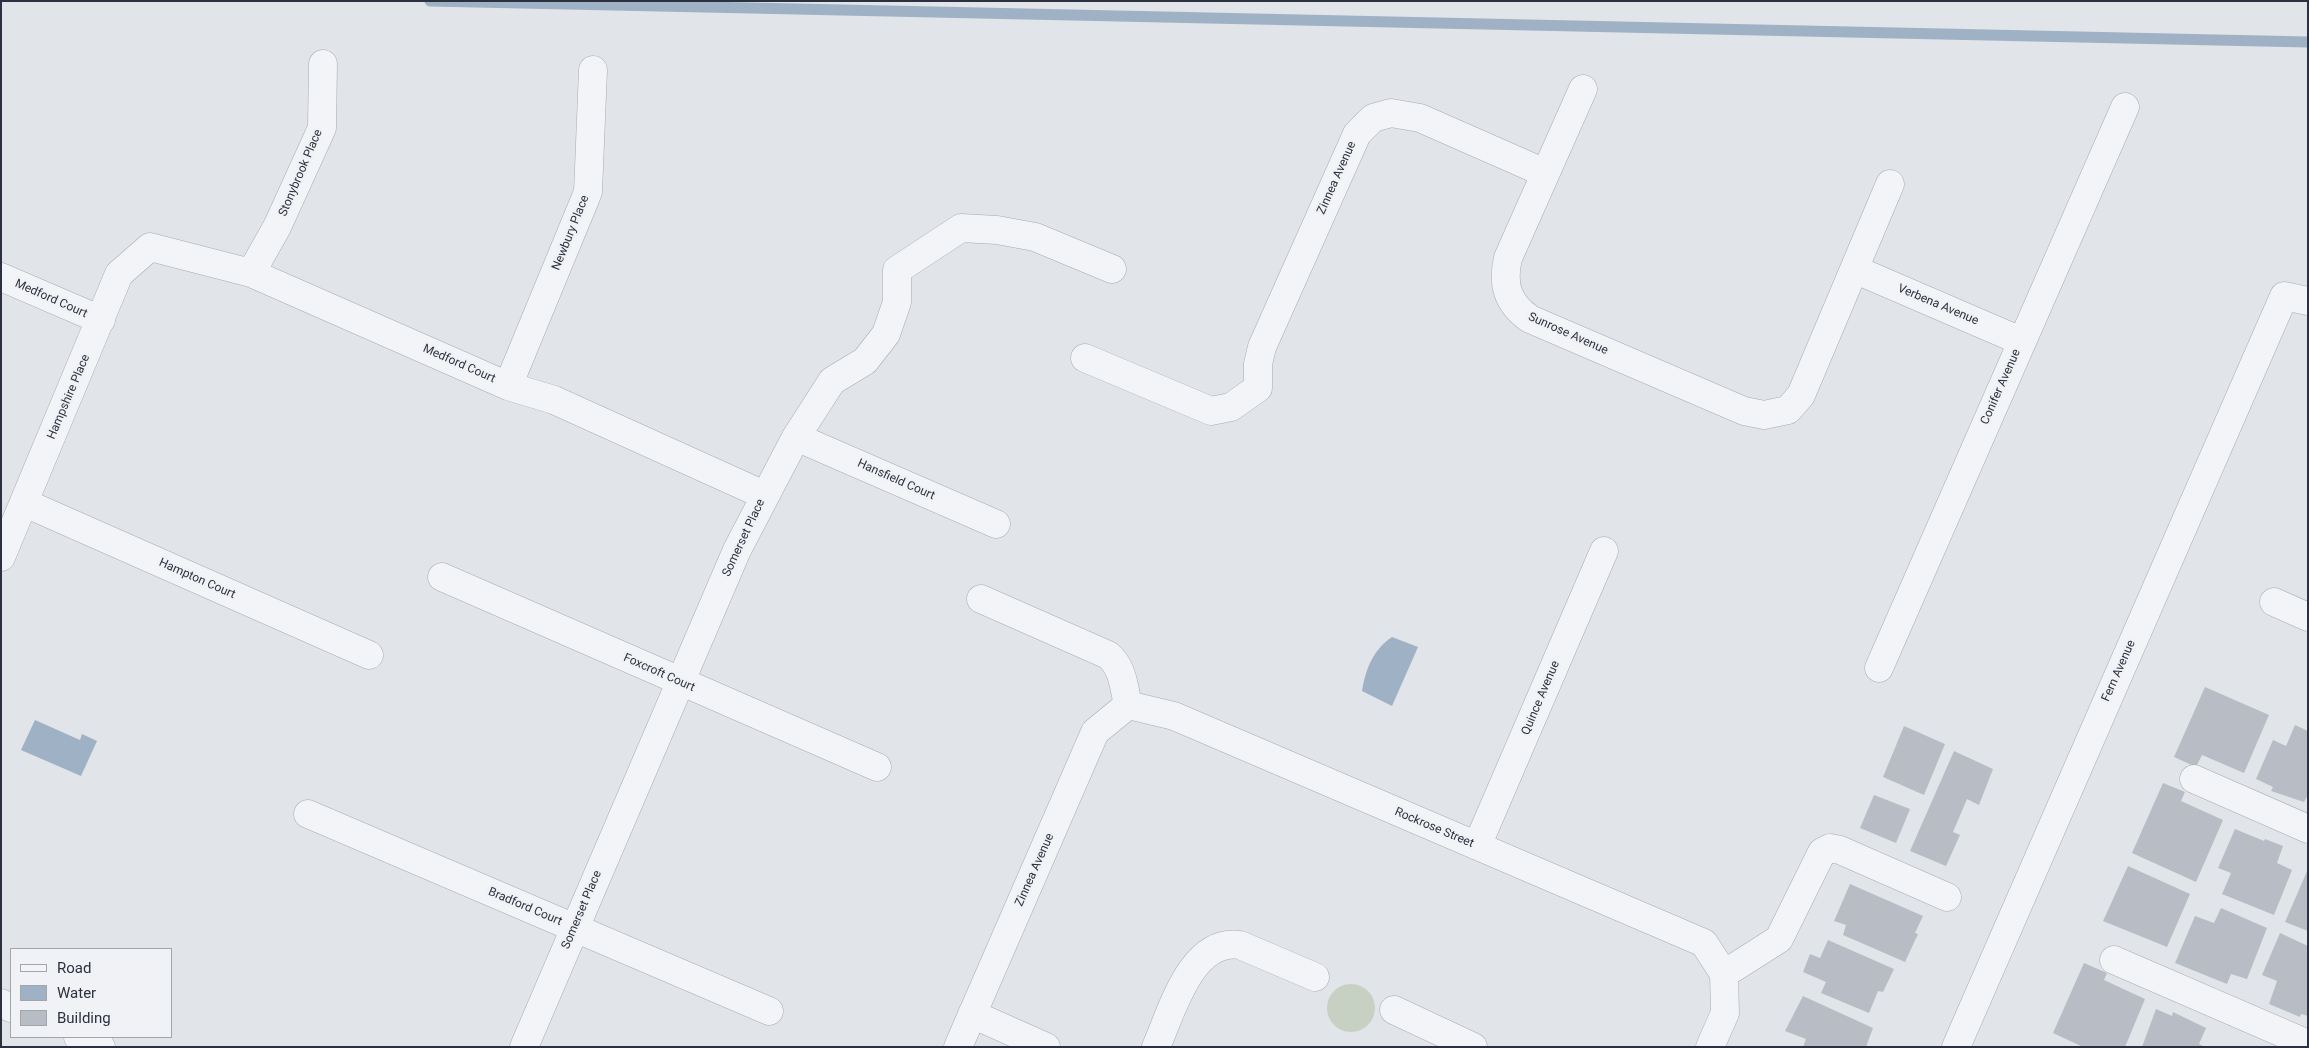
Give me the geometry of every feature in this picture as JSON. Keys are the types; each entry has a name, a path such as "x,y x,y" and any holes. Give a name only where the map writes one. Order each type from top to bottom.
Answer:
{"street":[{"name":"Stonybrook Place","path":"251,273 277,227 322,128 323,64"},
{"name":"Newbury Place","path":"508,386 588,192 593,70"},
{"name":"Sunrose Avenue","path":"1584,89 1508,258 1504,273 1507,294 1518,310 1530,319 1744,411 1764,415 1788,410 1801,395 1854,269"},
{"name":"Conifer Avenue","path":"1879,668 2125,106"},
{"name":"Zinnea Avenue","path":"1085,358 1211,411 1231,407 1258,388 1258,364 1262,348 1357,134 1373,118 1391,113 1420,118 1545,173"},
{"path":"1854,269 1890,184"},
{"name":"Somerset Place","path":"524,1047 737,550 764,495 796,437 832,381 864,362 886,334 897,302 897,270 961,228 997,230 1035,237 1112,269"},
{"name":"Medford Court","path":"150,247 251,273 508,386 554,400 764,495"},
{"name":"Hampshire Place","path":"1,557 119,274 150,247"},
{"name":"Verbena Avenue","path":"1854,269 2022,341"},
{"name":"Medford Court","path":"1,277 101,320"},
{"name":"Fern Avenue","path":"1956,1047 2081,758 2296,298"},
{"name":"Hansfield Court","path":"796,437 996,524"},
{"name":"Hampton Court","path":"25,503 369,655"},
{"name":"Quince Avenue","path":"1477,846 1604,551"},
{"name":"Foxcroft Court","path":"442,577 877,767"},
{"path":"981,599 1108,655 1116,662 1120,671 1128,706"},
{"path":"2274,602 2308,616"},
{"name":"Zinnea Avenue","path":"958,1047 1095,732 1128,706"},
{"name":"Rockrose Street","path":"1128,706 1174,716 1704,943 1724,974"},
{"path":"2194,779 2308,829"},
{"name":"Bradford Court","path":"308,814 769,1011"},
{"path":"1710,1047 1725,1013 1724,974 1779,939 1822,852 1830,848 1840,850 1947,897"},
{"path":"1156,1047 1190,972 1200,958 1216,947 1227,943 1240,945 1315,977"},
{"path":"2114,960 2308,1044"},
{"path":"1394,1010 1473,1047"},
{"path":"972,1014 1046,1047"},
{"path":"80,1038 101,1047"}],"green space":[{"path":"1351,984 1360,986 1368,991 1373,999 1375,1008 1373,1017 1368,1025 1360,1030 1351,1032 1342,1030 1334,1025 1329,1017 1327,1008 1329,999 1334,991 1342,986"}],"water":[{"path":"1392,637 1418,647 1392,706 1362,691 1371,660 1385,642"},
{"path":"35,720 80,740 82,734 97,741 81,776 21,750"}],"building":[{"path":"2205,687 2269,715 2244,773 2202,755 2196,767 2174,757"},
{"path":"2295,725 2308,731 2308,795 2304,802 2271,791 2273,787 2256,779 2273,740 2286,746"},
{"path":"1904,726 1945,744 1924,795 1883,777"},
{"path":"1954,751 1993,769 1979,805 1967,799 1953,832 1960,835 1946,866 1910,851"},
{"path":"2163,783 2185,792 2181,801 2223,820 2196,882 2132,853"},
{"path":"1874,795 1910,809 1896,843 1860,828"},
{"path":"2235,829 2264,841 2265,839 2283,846 2277,863 2292,870 2274,915 2222,894 2231,873 2218,868"},
{"path":"2128,866 2190,894 2167,947 2103,921"},
{"path":"2308,869 2308,931 2285,922"},
{"path":"1850,884 1923,916 1915,933 1918,934 1905,962 1843,935 1846,925 1834,921"},
{"path":"2221,908 2267,928 2247,979 2231,974 2227,984 2175,963 2195,916 2214,923"},
{"path":"2280,933 2308,946 2308,1016 2301,1014 2300,1017 2269,1004 2277,981 2262,975"},
{"path":"1828,940 1894,969 1883,992 1878,991 1869,1013 1821,993 1826,982 1803,972 1810,954 1820,958"},
{"path":"2084,963 2107,973 2104,980 2145,999 2125,1047 2083,1047 2053,1033"},
{"path":"1803,996 1873,1028 1866,1047 1803,1047 1806,1039 1785,1031"},
{"path":"2156,1009 2172,1016 2173,1012 2206,1028 2199,1044 2205,1047 2142,1047"}],"waterway":[{"path":"430,1 2308,42"}]}
